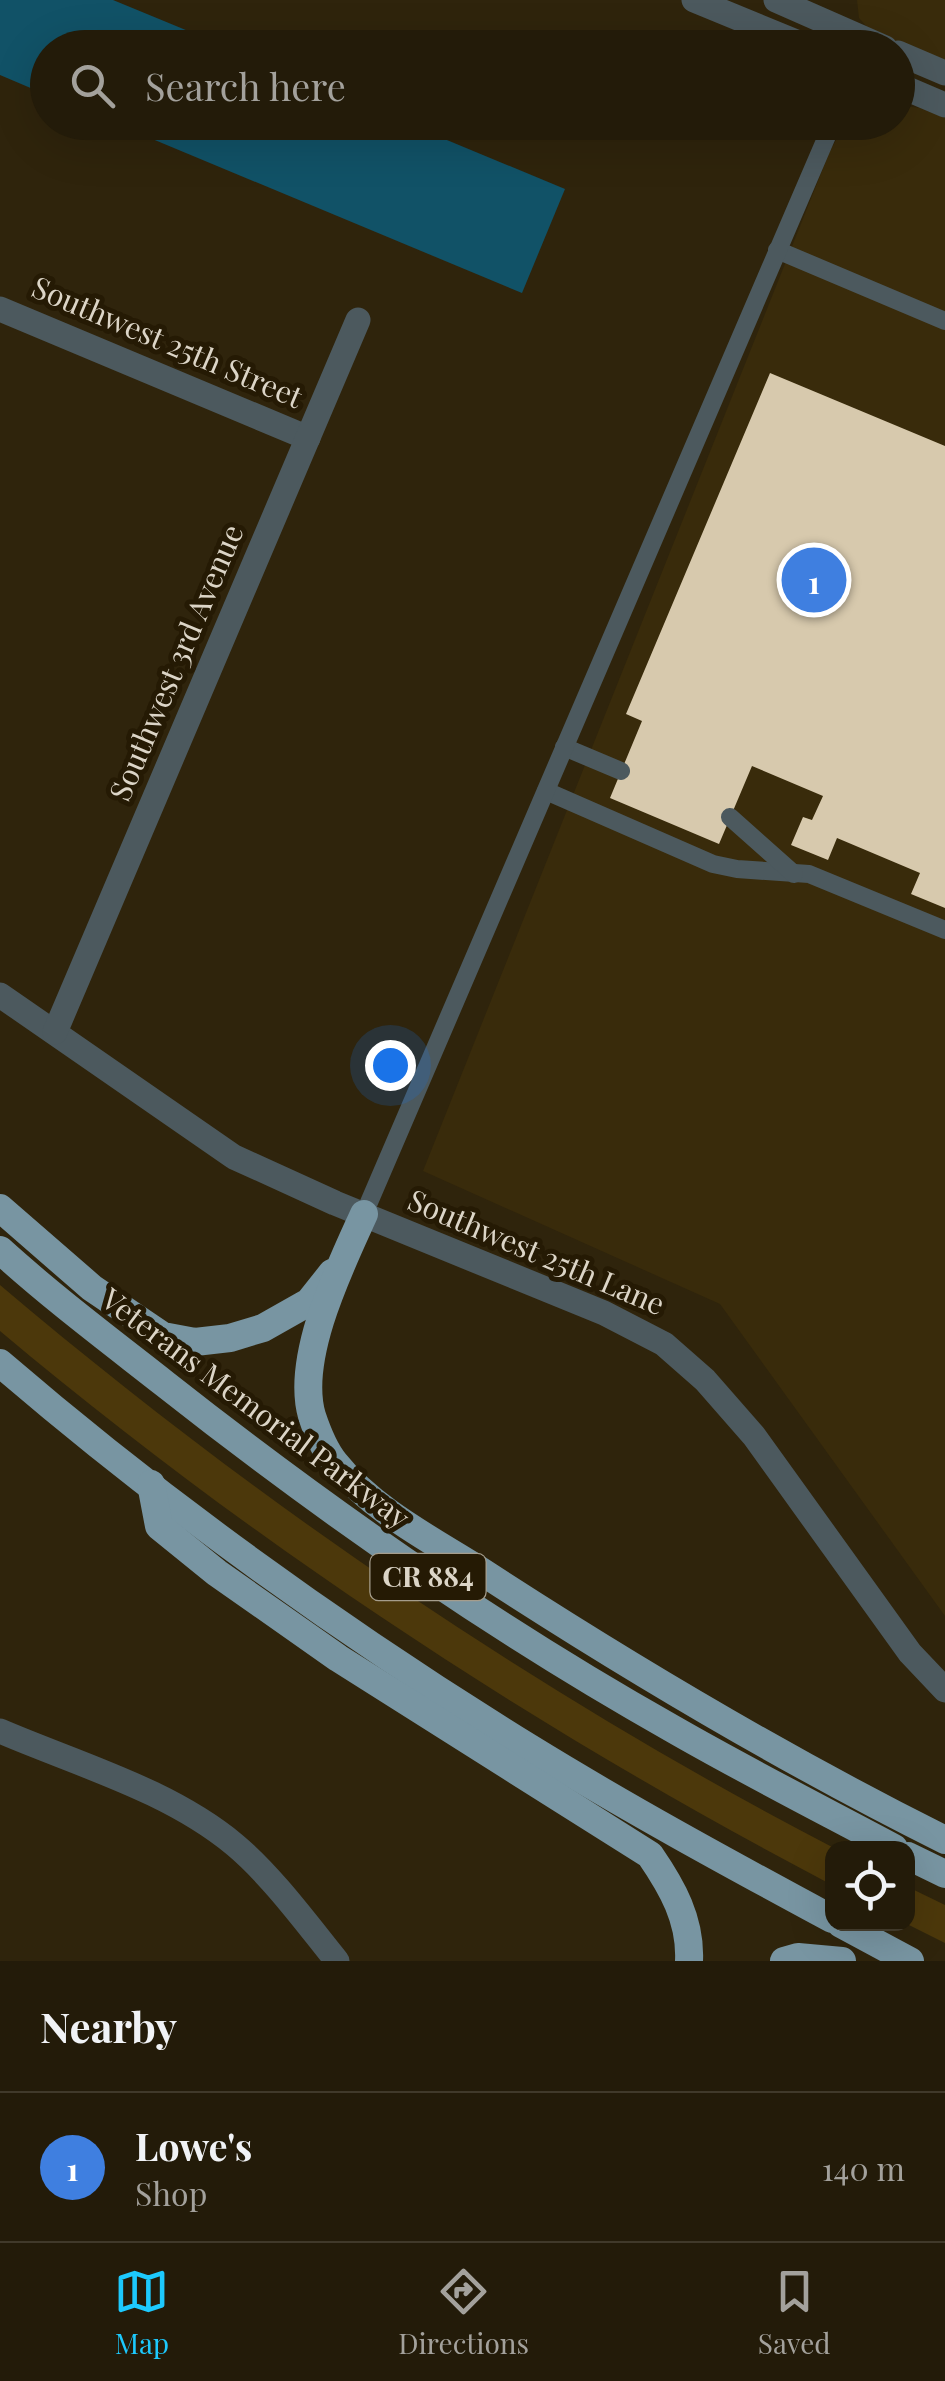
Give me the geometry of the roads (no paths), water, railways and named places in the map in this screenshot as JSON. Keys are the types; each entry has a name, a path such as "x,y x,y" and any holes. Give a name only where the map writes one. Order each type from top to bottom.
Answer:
{"highway":[{"path":"0,1208 92,1288 163,1336 195,1342 230,1338 263,1328 294,1311 309,1302 345,1256"},
{"path":"364,1214 312,1352 311,1413 334,1462 380,1506 544,1612 827,1781 945,1840"},
{"name":"Veterans Memorial Parkway","path":"0,1250 80,1319 232,1437 388,1550 532,1645 672,1729 881,1841"},
{"name":"CR 884","path":"0,1363 151,1484 321,1611 530,1748 825,1915"},
{"path":"151,1484 159,1526 217,1573 338,1658 650,1855 670,1884 686,1921 689,1961"},
{"path":"915,1859 945,1874"},
{"path":"854,1931 910,1961"},
{"path":"784,1961 798,1957 842,1961"}],"street":[{"path":"694,0 768,30"},
{"path":"776,0 813,7 849,30"},
{"path":"915,60 945,73"},
{"path":"915,92 945,105"},
{"name":"Southwest 25th Street","path":"0,309 308,438"},
{"name":"Southwest 3rd Avenue","path":"55,1032 358,320"},
{"name":"Southwest 25th Lane","path":"0,995 234,1157 604,1313 664,1344 705,1380 754,1436 910,1653 945,1690"},
{"path":"0,1732 144,1791 214,1829 238,1848 338,1961"}],"lane":[{"path":"364,1214 824,140"},
{"path":"778,250 945,321"},
{"path":"564,747 621,771"},
{"path":"546,790 713,864 824,879 945,930"},
{"path":"730,818 794,874"}],"water":[{"path":"0,0 113,0 186,30 30,30 30,88 0,75"},
{"path":"155,140 447,140 565,189 522,293"}],"place":[{"name":"Lowe's","path":"814,580"}]}
